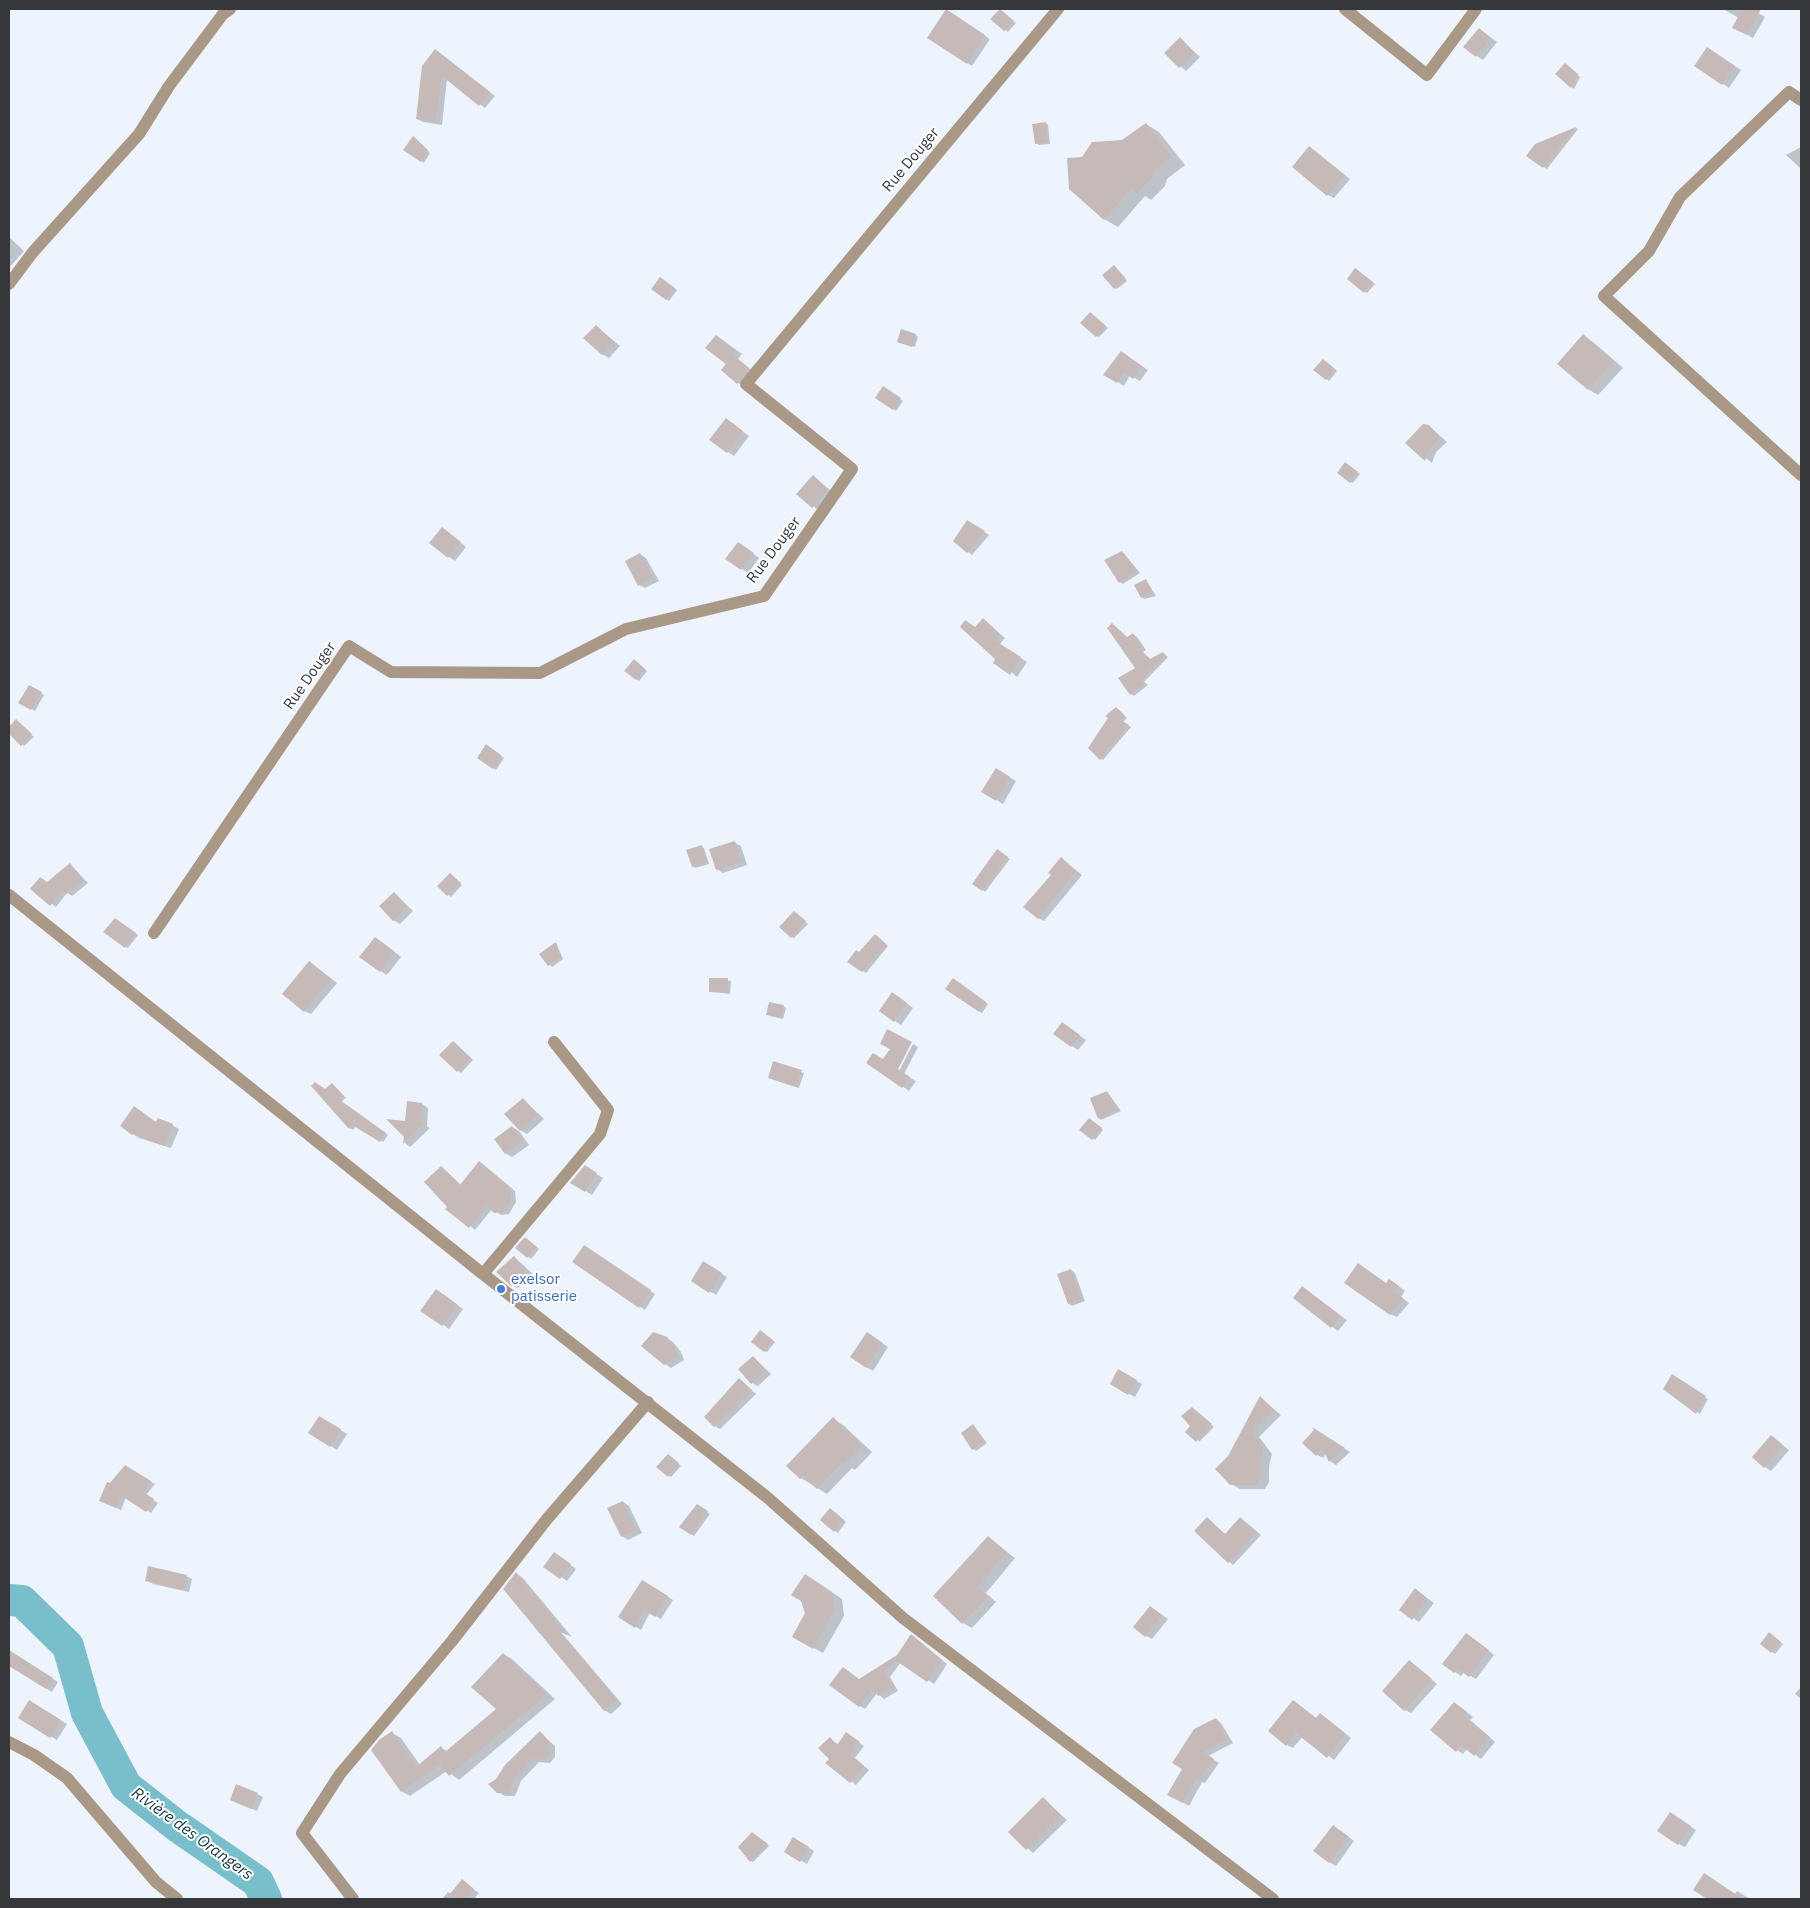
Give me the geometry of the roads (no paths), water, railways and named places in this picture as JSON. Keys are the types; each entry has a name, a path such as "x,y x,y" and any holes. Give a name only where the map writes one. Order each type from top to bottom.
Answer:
{"street":[{"path":"9,284 33,252 139,134 169,86 223,14 230,9"},
{"name":"Rue Douger","path":"154,933 349,646 391,672 540,673 626,628 764,596 852,469 746,384 1058,9"},
{"path":"1345,9 1427,75 1476,9"},
{"path":"1801,100 1789,92 1680,197 1649,251 1604,296 1801,475"},
{"path":"9,895 483,1274 768,1498 903,1618 1273,1899"},
{"path":"483,1274 600,1134 608,1110 554,1042"},
{"path":"353,1899 302,1833 340,1774 452,1641 547,1519 648,1402"},
{"path":"9,1742 34,1755 68,1778 156,1882 177,1899"}],"waterway":[{"name":"Rivière des Orangers","path":"9,1600 22,1601 68,1646 87,1713 126,1786 177,1826 258,1882 266,1899"}],"place":[{"name":"exelsor patisserie","path":"501,1289"}]}
